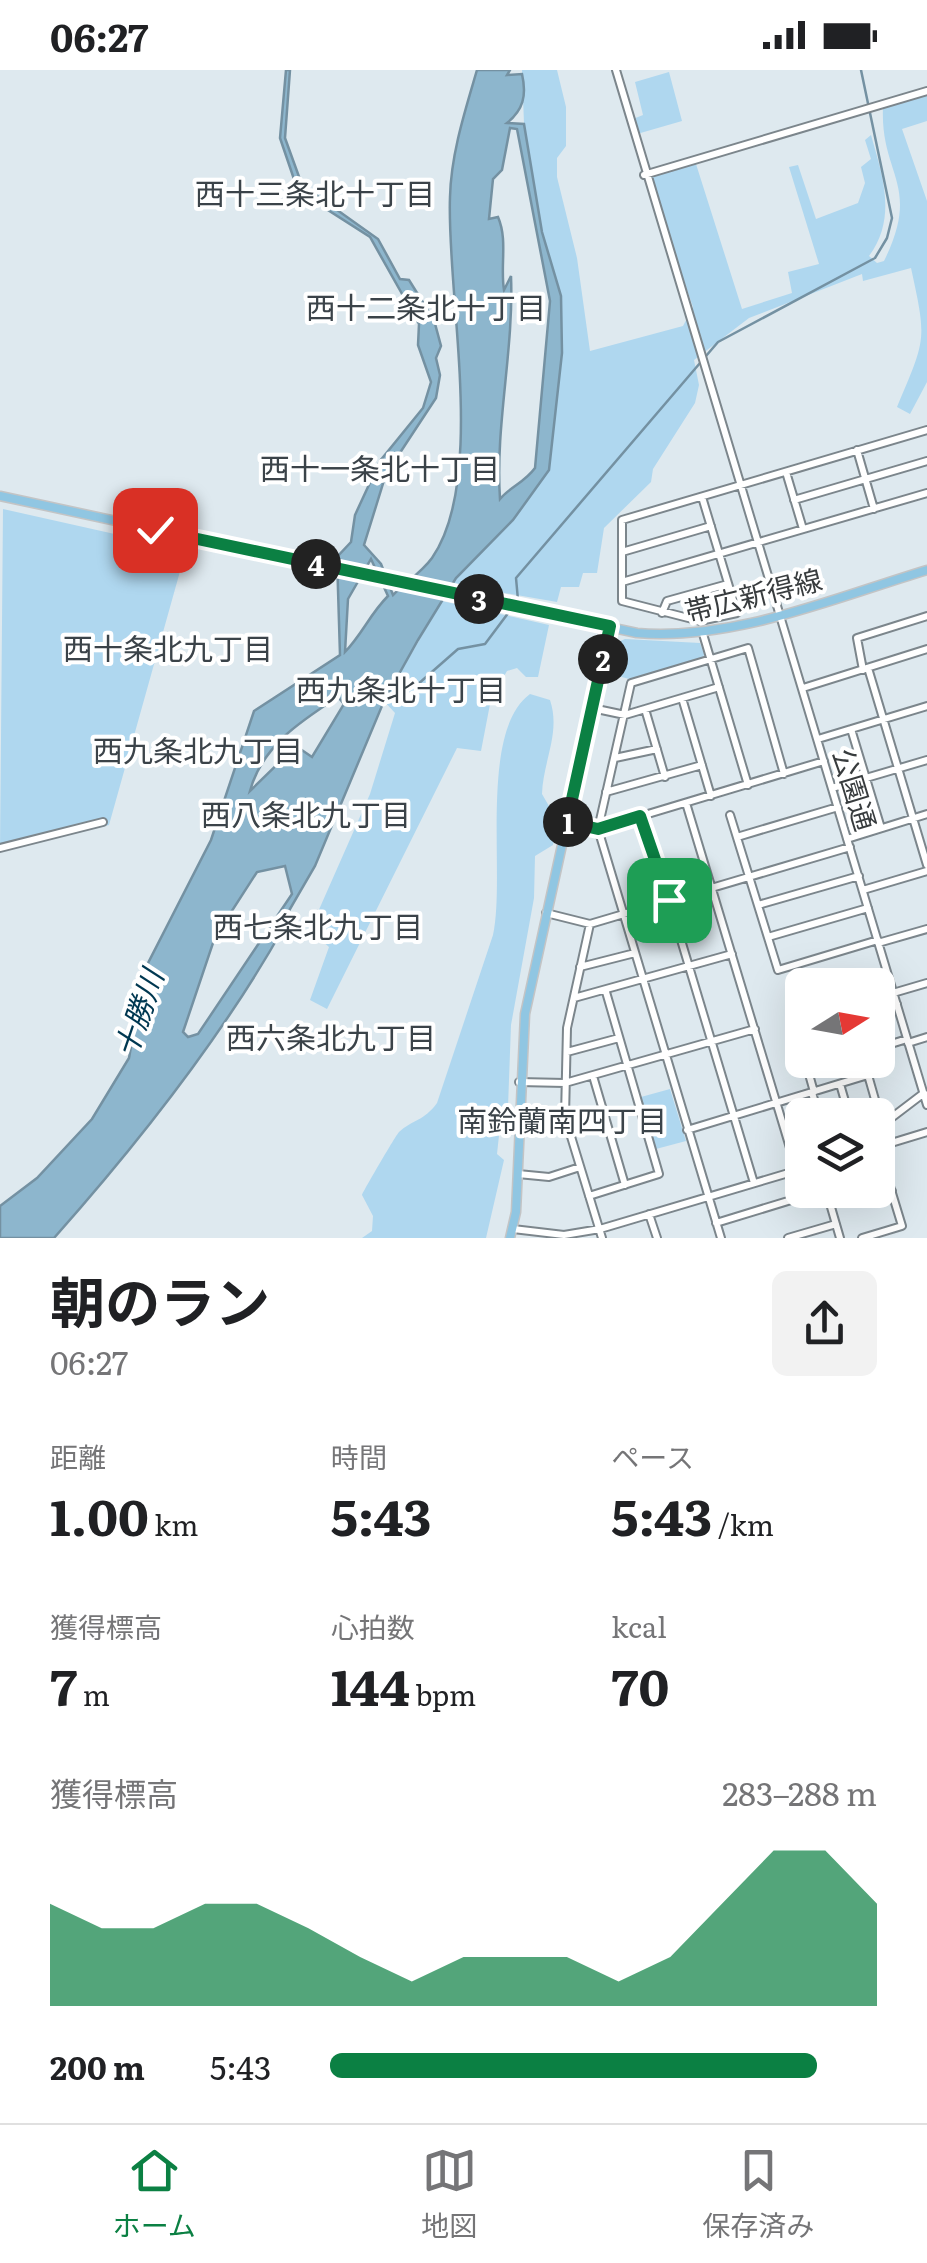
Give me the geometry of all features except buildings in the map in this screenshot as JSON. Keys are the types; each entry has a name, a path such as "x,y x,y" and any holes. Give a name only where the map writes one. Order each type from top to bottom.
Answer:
{"main road":[{"name":"帯広新得線","path":"0,496 559,616 671,636 703,634 927,570"},
{"path":"512,1233 527,1000 610,626"}],"street":[{"name":"公園通","path":"616,70 644,175 743,485 886,968"},
{"path":"644,175 927,92"},
{"path":"702,497 737,613 700,621 622,602 622,520 927,430"},
{"path":"857,450 874,509"},
{"path":"794,500 927,461"},
{"path":"786,472 803,529"},
{"path":"622,582 927,493"},
{"path":"622,552 710,526"},
{"path":"662,614 667,601 728,584"},
{"path":"862,890 927,868 858,638 927,616"},
{"path":"703,634 748,784"},
{"path":"720,1238 598,829 631,683 748,648 784,774"},
{"path":"803,688 927,649"},
{"path":"592,708 624,715 718,687"},
{"path":"682,698 711,796"},
{"path":"818,739 927,706"},
{"path":"646,709 665,777"},
{"path":"851,729 881,828"},
{"path":"614,758 657,749"},
{"path":"832,788 927,760"},
{"path":"567,822 598,829 824,762"},
{"path":"606,792 702,765"},
{"path":"686,803 785,1126"},
{"path":"737,837 838,807"},
{"path":"546,913 590,924 749,876 927,814"},
{"path":"730,815 778,970 927,929"},
{"path":"640,816 690,967 754,1184"},
{"path":"0,848 103,822"},
{"path":"758,906 859,876"},
{"path":"768,937 868,908"},
{"path":"590,924 567,1052 566,1117 601,1234"},
{"path":"580,966 635,953"},
{"path":"574,998 732,954"},
{"path":"895,992 927,983"},
{"path":"589,1196 660,1174 606,992"},
{"name":"公園通","path":"895,998 927,1105"},
{"path":"520,1082 566,1083 755,1028"},
{"path":"895,1044 927,1037"},
{"path":"567,1052 620,1038"},
{"path":"593,1076 625,1184"},
{"path":"687,1130 868,1076 873,1098"},
{"path":"810,1078 815,1098"},
{"path":"840,1084 844,1098"},
{"path":"895,1115 925,1092"},
{"path":"895,1142 927,1132"},
{"path":"518,1174 549,1177 580,1167"},
{"path":"512,1233 601,1234 649,1214 785,1175"},
{"path":"716,1222 785,1202"},
{"path":"862,1238 902,1226 895,1202"},
{"path":"831,1208 840,1238"},
{"path":"649,1214 657,1238"},
{"path":"788,1238 836,1224"}],"shaded area":[{"path":"286,70 290,70 285,138 302,185 378,239 400,279 409,280 434,320 441,346 436,358 440,375 436,398 386,474 364,545 381,564 393,595 432,558 448,524 457,482 460,384 450,197 459,133 477,70 522,74 522,102 507,123 524,124 542,232 561,296 562,353 549,470 513,520 456,578 418,640 384,701 315,866 283,921 285,925 208,1047 149,1125 54,1238 0,1238 0,1206 37,1178 92,1119 129,1058 145,969 211,840 254,711 340,655 337,557 351,542 355,515 380,461 423,408 431,382 418,345 419,324 370,237 298,191 280,138","holes":["510,128 517,129 550,301 535,468 500,499 511,276 504,290 501,226 498,217 489,219 493,179 502,170","371,559 388,596 345,652 348,599","338,697 344,704 312,757 296,746 250,791 273,748 297,725","285,866 292,894 198,1034 188,1037 183,1032 215,937 257,872"]},
{"path":"522,70 557,70 566,107 566,146 557,158 557,177 577,258 590,351 683,326 693,307 650,184 652,177 696,164 742,309 792,293 788,272 819,264 789,167 798,165 816,219 858,203 865,183 861,167 871,159 865,140 871,135 883,182 885,212 878,242 869,256 877,263 884,261 895,235 900,197 887,149 883,107 927,94 927,121 902,129 927,201 927,382 910,414 897,407 921,339 911,268 863,281 862,274 749,318 694,360 699,385 695,403 653,469 651,482 604,528 597,573 583,573 579,587 561,587 557,602 452,584 549,470 561,296 542,232 524,124"},
{"path":"669,72 682,121 637,134 633,119 643,115 635,82"},
{"path":"3,509 186,550 109,825 0,852"},
{"path":"442,601 549,625 538,677 526,677 517,668 507,671 491,699 481,751 457,748 327,1009 310,1000 329,947 310,930 370,794 395,713 384,701"},
{"path":"625,639 700,643 703,659 629,679 611,674 616,643"},
{"path":"530,694 550,700 553,712 553,736 542,794 557,820 553,845 535,856 534,898 511,1025 508,1107 501,1117 497,1154 504,1160 486,1238 362,1238 372,1231 373,1216 362,1195 399,1132 437,1103 493,935 499,771 504,739 514,713"},
{"path":"670,1089 686,1141 656,1149 641,1097"}],"waterway":[{"path":"396,679 417,685 458,649 485,644 518,600 516,578 718,342 875,258 887,238 892,218 861,70"}],"district":[{"name":"西十三条北十丁目","path":"315,192"},
{"name":"西十二条北十丁目","path":"426,306"},
{"name":"西十一条北十丁目","path":"380,467"},
{"name":"西十条北九丁目","path":"168,647"},
{"name":"西九条北十丁目","path":"401,688"},
{"name":"西九条北九丁目","path":"198,749"},
{"name":"西八条北九丁目","path":"306,813"},
{"name":"西七条北九丁目","path":"318,925"},
{"name":"西六条北九丁目","path":"331,1036"},
{"name":"南鈴蘭南四丁目","path":"562,1119"}],"route":[{"path":"155,530 610,626 567,822 598,829 640,816 666,901 669,900"}],"water label":[{"name":"十勝川","path":"137,1013"}]}
